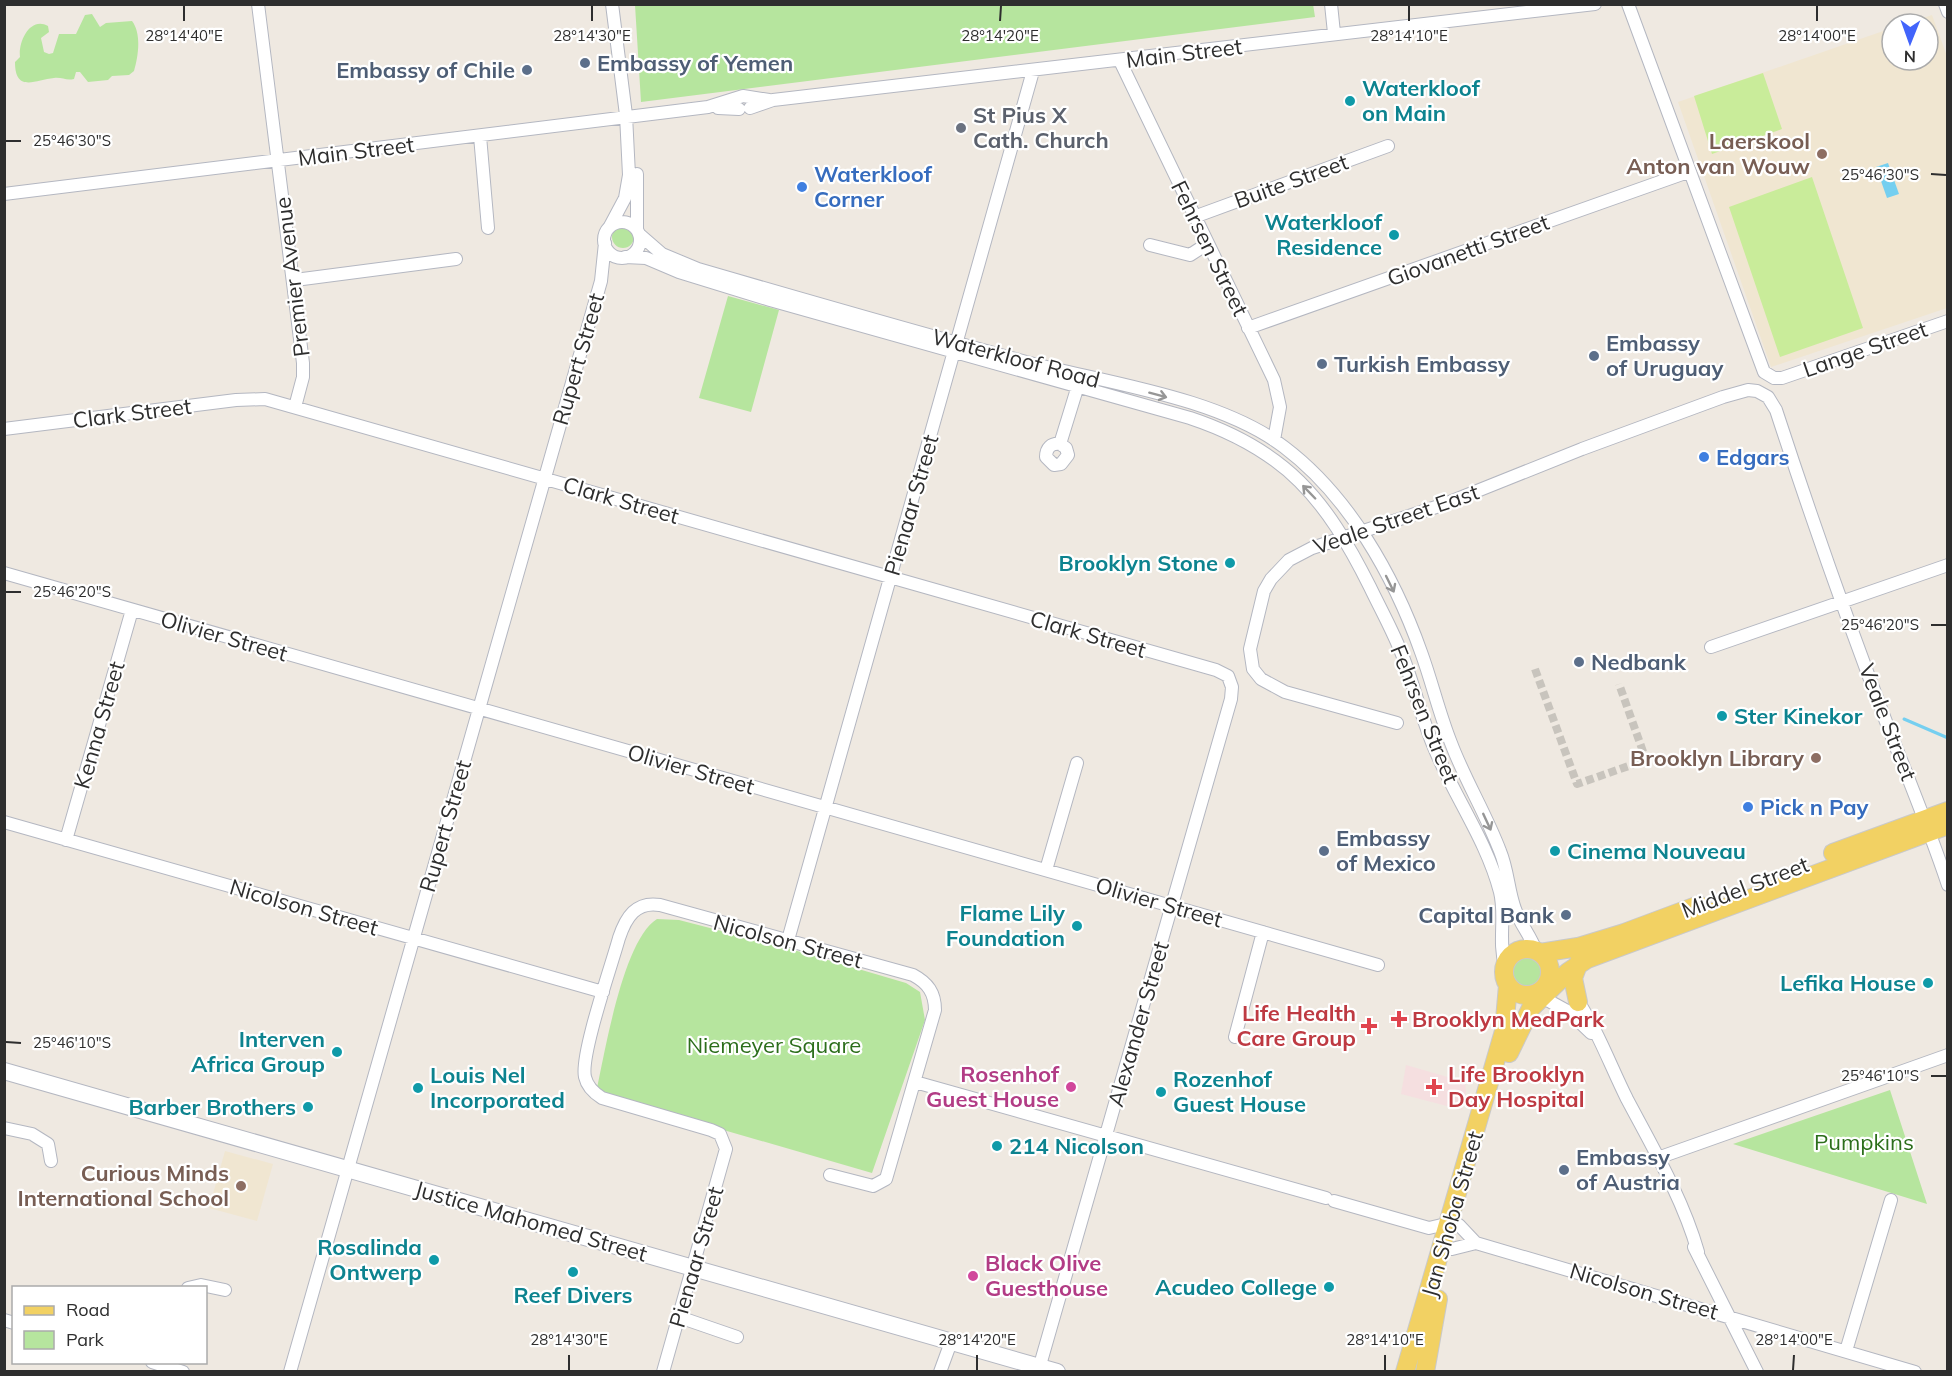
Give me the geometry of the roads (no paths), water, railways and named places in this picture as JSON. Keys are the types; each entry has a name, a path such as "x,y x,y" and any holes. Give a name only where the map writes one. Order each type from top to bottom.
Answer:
{"main road":[{"name":"Middel Street","path":"1544,988 1576,959 1667,931 1934,825 1947,811"},
{"name":"Middel Street","path":"1538,952 1578,947 1624,933 1934,825"},
{"path":"1518,951 1538,952 1544,988 1519,994 1508,985 1504,975 1505,965 1518,951"},
{"name":"Middel Street","path":"1544,988 1579,962 1602,952"},
{"path":"1578,1002 1573,978 1579,962"},
{"name":"Jan Shoba Street","path":"1455,1224 1504,1031 1508,985"},
{"name":"Jan Shoba Street","path":"1405,1371 1448,1247 1514,1037 1544,988"},
{"name":"Justice Mahomed Street","path":"4,1071 693,1267 1039,1369 1057,1371"},
{"name":"Jan Shoba Street","path":"1425,1371 1448,1247"}],"street":[{"name":"Premier Avenue","path":"258,4 295,280 303,369 295,407"},
{"path":"612,4 624,66"},
{"path":"620,4 630,115 638,232 637,249 623,257 611,253 605,243 609,228 628,189 630,115"},
{"path":"1331,4 1334,33"},
{"name":"Main Street","path":"4,194 480,136 630,115 1120,61 1334,33 1595,4"},
{"path":"1628,4 1688,172"},
{"path":"1945,4 1947,12"},
{"name":"Fehrsen Street","path":"1120,61 1271,373 1280,413 1274,440"},
{"name":"Pienaar Street","path":"788,940 1033,71"},
{"path":"480,136 488,228"},
{"name":"Buite Street","path":"1194,217 1388,146"},
{"name":"Giovanetti Street","path":"1248,328 1688,172"},
{"name":"Lange Street","path":"1688,172 1761,369 1770,377 1782,378 1947,321"},
{"path":"609,228 624,222 638,232"},
{"name":"Waterkloof Road","path":"638,232 655,250 674,260 826,311"},
{"name":"Rupert Street","path":"290,1371 600,281 605,243"},
{"path":"1150,245 1190,255 1207,244"},
{"name":"Waterkloof Road","path":"623,257 646,258 679,272 1079,381 1217,413 1274,440 1318,478 1362,532"},
{"name":"Rupert Street","path":"600,281 609,267 623,257"},
{"path":"295,280 456,259"},
{"path":"1060,444 1079,381"},
{"name":"Veale Street East","path":"1397,723 1285,692 1261,679 1251,663 1251,641 1264,591 1270,579 1298,555 1442,505 1582,449 1724,397 1748,390 1763,393"},
{"name":"Veale Street","path":"1763,393 1776,410 1888,728 1934,825 1947,885"},
{"name":"Waterkloof Road","path":"1131,394 1202,422 1260,450 1315,497 1345,538"},
{"name":"Clark Street","path":"4,429 250,398 295,407 1205,667 1228,676"},
{"name":"Fehrsen Street","path":"1362,532 1376,555 1420,649 1452,746 1506,867 1516,911 1538,952"},
{"name":"Fehrsen Street","path":"1345,538 1399,648 1437,754 1470,820 1500,894 1505,965"},
{"path":"1711,647 1947,565"},
{"name":"Olivier Street","path":"4,573 1378,965"},
{"name":"Kenna Street","path":"66,840 132,610"},
{"name":"Alexander Street","path":"1039,1369 1232,693 1228,676"},
{"path":"1452,746 1450,762 1468,802 1470,820"},
{"path":"1046,870 1077,763"},
{"name":"Nicolson Street","path":"4,822 603,992"},
{"name":"Nicolson Street","path":"725,1143 720,1134 711,1130 608,1101 593,1092 585,1078 584,1066 603,992 625,921 636,909 646,905 660,905 913,975 928,985 933,995 935,1010 888,1174 883,1182 867,1185 830,1175"},
{"path":"1235,1037 1263,932"},
{"path":"1544,988 1578,1002 1628,1100 1654,1159 1689,1225 1698,1252 1758,1371"},
{"path":"1544,988 1600,1043"},
{"path":"1654,1159 1947,1055"},
{"path":"915,1082 1429,1228 1455,1224 1476,1243"},
{"path":"4,1128 42,1138 48,1144 51,1161"},
{"name":"Pienaar Street","path":"663,1371 726,1155 725,1143"},
{"path":"1846,1351 1891,1200"},
{"path":"1429,1228 1448,1247"},
{"name":"Nicolson Street","path":"1448,1247 1476,1243 1915,1371"},
{"path":"207,1286 225,1290"},
{"path":"679,1317 737,1337"},
{"path":"940,1371 951,1342"},
{"path":"159,1364 183,1371"}],"water":[{"path":"1888,163 1899,194 1887,198 1876,167"}],"waterway":[{"path":"1904,719 1948,738"}],"tunnel":[{"path":"1535,669 1577,784 1646,760 1619,684"}],"place":[{"name":"Embassy of Yemen","path":"585,63"},
{"name":"Embassy of Chile","path":"527,70"},
{"name":"Waterkloof on Main","path":"1350,101"},
{"name":"St Pius X Cath. Church","path":"961,128"},
{"name":"Laerskool Anton van Wouw","path":"1822,154"},
{"name":"Waterkloof Corner","path":"802,187"},
{"name":"Waterkloof Residence","path":"1394,235"},
{"name":"Embassy of Uruguay","path":"1594,356"},
{"name":"Turkish Embassy","path":"1322,364"},
{"name":"Edgars","path":"1704,457"},
{"name":"Brooklyn Stone","path":"1230,563"},
{"name":"Nedbank","path":"1579,662"},
{"name":"Ster Kinekor","path":"1722,716"},
{"name":"Brooklyn Library","path":"1816,758"},
{"name":"Pick n Pay","path":"1748,807"},
{"name":"Embassy of Mexico","path":"1324,851"},
{"name":"Cinema Nouveau","path":"1555,851"},
{"name":"Capital Bank","path":"1566,915"},
{"name":"Flame Lily Foundation","path":"1077,926"},
{"name":"Lefika House","path":"1928,983"},
{"name":"Brooklyn MedPark","path":"1399,1019"},
{"name":"Life Health Care Group","path":"1369,1026"},
{"name":"Interven Africa Group","path":"337,1052"},
{"name":"Rosenhof Guest House","path":"1071,1087"},
{"name":"Life Brooklyn Day Hospital","path":"1434,1087"},
{"name":"Louis Nel Incorporated","path":"418,1088"},
{"name":"Rozenhof Guest House","path":"1161,1092"},
{"name":"Barber Brothers","path":"308,1107"},
{"name":"214 Nicolson","path":"997,1146"},
{"name":"Embassy of Austria","path":"1564,1170"},
{"name":"Curious Minds International School","path":"241,1186"},
{"name":"Rosalinda Ontwerp","path":"434,1260"},
{"name":"Reef Divers","path":"573,1272"},
{"name":"Black Olive Guesthouse","path":"973,1276"},
{"name":"Acudeo College","path":"1329,1287"}],"park label":[{"name":"Niemeyer Square","path":"774,1045"},
{"name":"Pumpkins","path":"1864,1142"}]}
